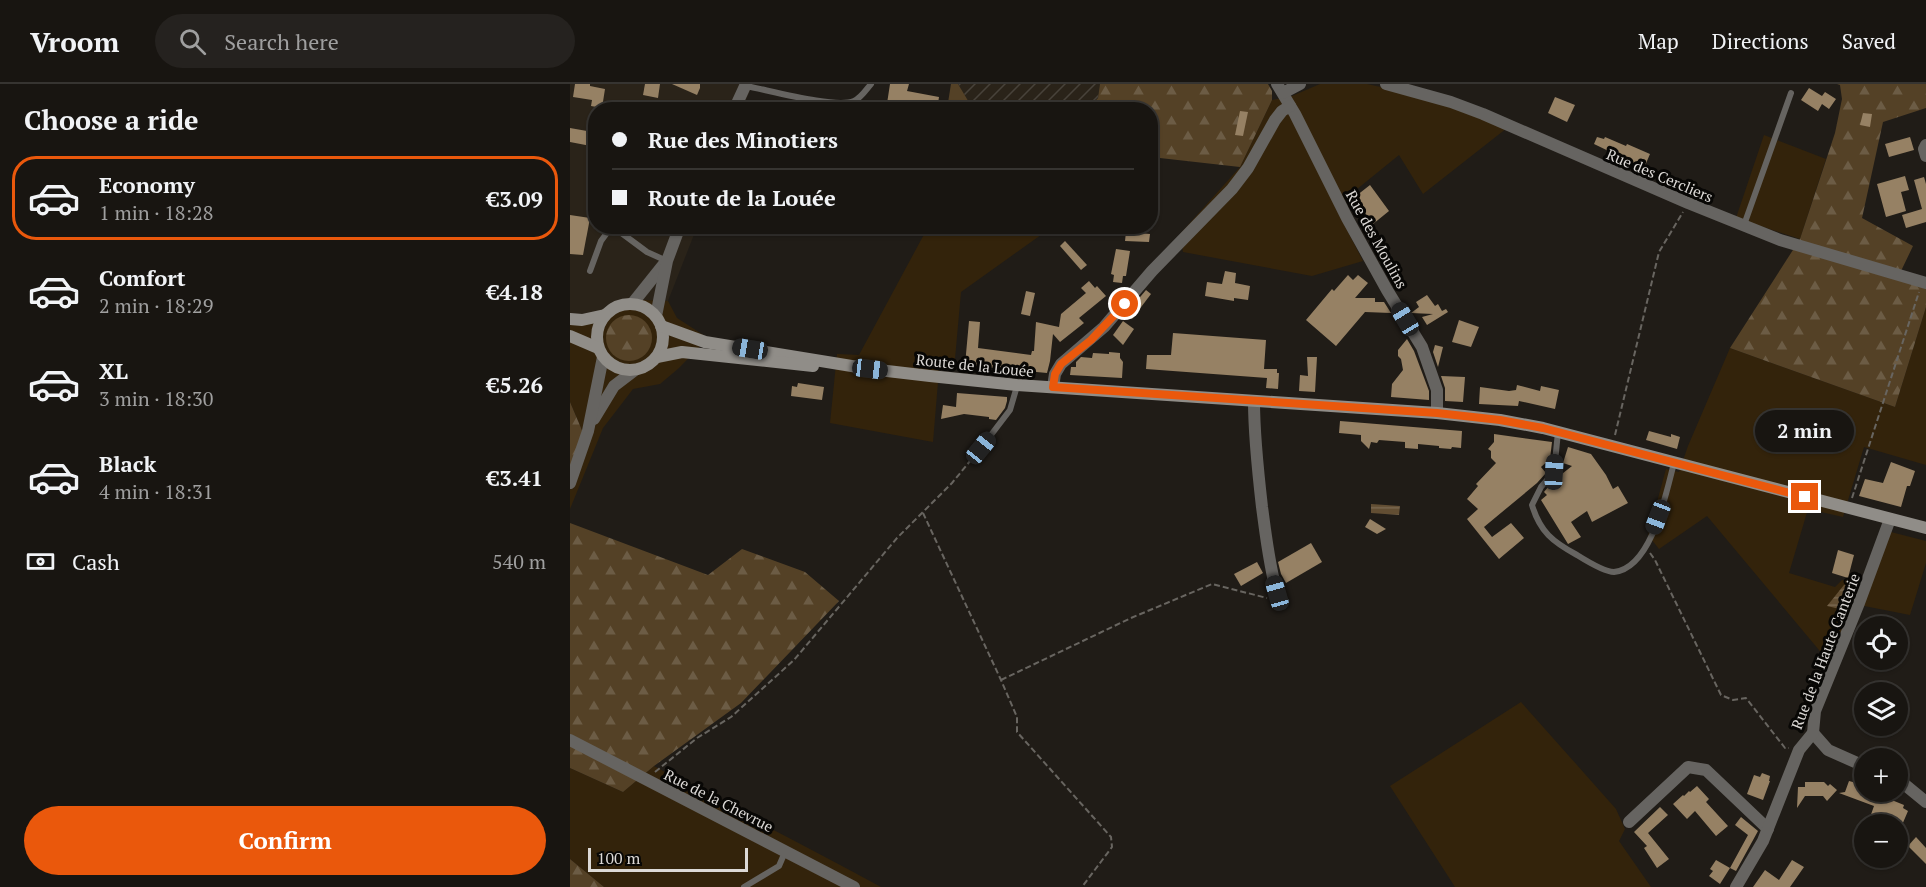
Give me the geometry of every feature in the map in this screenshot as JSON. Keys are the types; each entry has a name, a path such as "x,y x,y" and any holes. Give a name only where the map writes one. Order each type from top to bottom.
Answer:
{"main road":[{"path":"570,336 601,352 617,368 635,370 643,368 657,357 663,342 658,321 649,310 632,304 613,308 605,315 597,330 601,352"},
{"path":"570,319 582,320 605,315"},
{"name":"Route de la Louée","path":"658,321 705,342 870,369"},
{"name":"Route de la Louée","path":"657,357 682,352 1017,385 1437,413 1500,420 1558,432 1926,528"}],"street":[{"path":"1280,88 1300,84"},
{"name":"Rue des Cercliers","path":"1386,84 1451,102 1483,114 1688,203 1780,240 1925,283"},
{"path":"738,102 745,85"},
{"name":"Rue des Moulins","path":"1280,88 1347,219 1422,347 1437,390 1437,413"},
{"path":"1053,387 1055,374 1061,364 1104,327 1152,271 1232,189 1248,168 1275,120 1282,111 1290,106"},
{"path":"1926,145 1924,149 1926,156"},
{"path":"658,321 667,261 677,234"},
{"path":"632,304 667,261"},
{"path":"570,483 588,430 601,352"},
{"path":"588,430 614,386 635,370"},
{"path":"1254,401 1258,478 1269,566 1277,593"},
{"name":"Rue de la Haute Canterie","path":"1736,887 1763,841 1799,750 1813,733 1815,711 1890,519"},
{"path":"1813,733 1828,750 1854,762"},
{"name":"Rue de la Chevrue","path":"570,740 854,887"},
{"path":"1629,822 1688,767 1706,770 1768,829"},
{"path":"1908,787 1926,802"}],"lane":[{"path":"850,102 865,93 871,84"},
{"path":"745,85 836,102"},
{"path":"1744,226 1791,93"},
{"path":"590,271 601,241 606,234"},
{"path":"622,234 646,252 667,261"},
{"path":"981,448 1010,410 1017,385"},
{"path":"1558,432 1554,472 1541,487 1532,505 1537,521 1555,542 1589,562 1612,572 1622,570 1646,549 1674,463"},
{"path":"744,887 779,866 785,852"}],"path":[{"path":"1612,446 1659,252 1688,203"},
{"path":"1849,509 1925,283"},
{"path":"646,779 697,738 731,717 794,660 897,538 952,483 981,448"},
{"path":"923,512 1017,717 1017,732 1111,837 1112,847 1082,887"},
{"path":"1646,549 1655,560 1721,695 1733,700 1746,698 1785,748 1799,750"},
{"path":"1001,680 1131,618 1212,584 1268,598 1277,593"}],"shaded area":[{"path":"570,84 753,84 745,102 588,102 588,234 694,234 668,301 622,299 586,318 570,316"},
{"path":"958,84 1100,84 1098,98 1094,102 969,102"},
{"path":"1320,84 1367,84 1413,94 1507,128 1423,194 1399,155 1335,207 1363,261 1312,276 1183,252 1180,234 1240,167 1272,100 1292,96"},
{"path":"1764,135 1826,159 1800,239 1736,218"},
{"path":"924,234 1042,234 961,292 954,370 939,370 933,442 830,423 837,354 859,355"},
{"path":"622,299 668,301 677,318 708,338 660,384 633,389 603,428 570,509 570,470 584,435 570,402 570,316 586,318"},
{"path":"1926,307 1926,465 1864,447 1843,517 1808,509 1789,573 1835,587 1842,580 1870,586 1891,532 1926,541 1926,563 1910,615 1854,604 1829,662 1707,516 1659,549 1648,535 1666,469 1679,472 1730,348 1895,407"},
{"path":"1371,504 1400,506 1399,515 1371,513"},
{"path":"1844,585 1855,587 1848,611 1827,606"},
{"path":"1521,702 1616,809 1625,829 1619,841 1651,887 1455,887 1390,786"},
{"path":"654,766 881,887 604,887 570,859 570,768 623,792"}],"green space":[{"path":"951,84 958,84 969,102 948,102"},
{"path":"1100,84 1268,84 1272,91 1272,100 1240,167 1158,158 1158,102 1094,102 1098,98"},
{"path":"1837,84 1926,84 1926,108 1883,122 1862,218 1913,246 1901,271 1926,288 1926,307 1895,407 1730,348 1800,239 1835,133 1842,99 1840,85"},
{"path":"629,315 645,322 652,338 645,354 629,361 613,354 606,338 613,322"},
{"path":"570,402 584,435 570,470"},
{"path":"570,523 708,575 742,549 805,572 839,601 741,703 654,766 623,792 570,768"},
{"path":"570,859 604,887 570,887"}],"building":[{"path":"575,84 590,84 590,86 605,89 603,102 592,102 592,100 573,97"},
{"path":"645,84 660,84 658,98 643,95"},
{"path":"672,84 700,84 700,88 697,95"},
{"path":"890,84 909,84 907,91 939,97 938,102 887,102"},
{"path":"1809,88 1822,96 1825,92 1836,99 1829,109 1822,104 1818,111 1801,100"},
{"path":"1555,97 1575,105 1567,122 1548,113"},
{"path":"1240,111 1248,112 1243,136 1235,135"},
{"path":"1863,113 1872,114 1870,127 1860,125"},
{"path":"588,126 588,145 570,142 570,128 587,131"},
{"path":"1597,137 1604,139 1605,137 1626,146 1627,144 1650,154 1644,168 1594,144"},
{"path":"1910,137 1914,150 1889,157 1885,144"},
{"path":"1905,176 1909,190 1901,192 1906,211 1886,217 1877,184"},
{"path":"1924,177 1926,222 1906,228 1902,215 1922,209 1914,180"},
{"path":"1370,185 1389,211 1373,224 1358,204 1360,202 1356,196"},
{"path":"570,215 588,218 583,255 570,254"},
{"path":"1126,234 1150,234 1149,242 1125,241"},
{"path":"1065,241 1087,265 1081,270 1060,246"},
{"path":"1116,249 1130,251 1126,276 1123,276 1122,283 1113,282 1114,275 1111,274"},
{"path":"1225,271 1236,273 1235,283 1250,286 1248,300 1234,298 1234,301 1205,296 1207,282 1222,284"},
{"path":"1348,275 1353,280 1358,275 1368,283 1355,298 1375,298 1375,302 1384,302 1391,313 1365,312 1336,346 1306,320 1332,289 1334,291"},
{"path":"1089,281 1106,296 1079,318 1084,323 1060,342 1053,334 1047,373 965,365 969,321 980,322 978,348 1031,355 1034,351 1036,322 1059,327 1061,314 1086,293 1081,288"},
{"path":"1146,290 1151,294 1132,319 1125,315"},
{"path":"1026,291 1035,293 1030,316 1021,314"},
{"path":"1427,295 1435,306 1438,304 1442,311 1446,309 1448,312 1427,325 1422,317 1433,314 1411,313 1419,307 1416,302"},
{"path":"1459,320 1479,327 1471,347 1452,342"},
{"path":"1123,321 1134,329 1123,345 1113,335"},
{"path":"1173,333 1266,340 1264,369 1277,369 1278,389 1266,388 1267,378 1146,369 1147,355 1171,355"},
{"path":"1407,339 1429,391 1429,400 1391,397 1392,384 1403,370 1398,350"},
{"path":"1435,345 1443,347 1438,367 1433,352"},
{"path":"1109,352 1120,353 1123,362 1122,378 1070,375 1071,367 1076,367 1076,362 1081,357 1092,358 1093,353 1109,354"},
{"path":"1307,357 1317,357 1315,392 1299,391 1300,375 1308,376"},
{"path":"1441,376 1465,377 1463,402 1445,401 1445,388"},
{"path":"798,383 824,387 822,400 791,396 792,386 797,387"},
{"path":"1517,385 1540,391 1541,386 1559,390 1555,409 1519,401 1518,406 1479,404 1480,387 1509,391 1516,390"},
{"path":"957,393 1007,397 1007,401 996,420 964,414 941,419 943,405 956,407"},
{"path":"1340,421 1462,431 1461,448 1439,448 1439,446 1418,444 1418,449 1405,448 1405,442 1379,440 1377,443 1371,442 1369,449 1361,441 1361,435 1339,433"},
{"path":"1649,431 1680,437 1677,449 1646,440"},
{"path":"1494,434 1552,442 1550,459 1541,467 1546,473 1484,527 1492,537 1511,523 1524,538 1499,559 1467,519 1478,509 1467,499 1478,486 1476,484 1496,463 1491,458 1491,451 1488,449 1494,442"},
{"path":"1568,447 1591,454 1613,489 1618,486 1628,503 1592,522 1587,511 1571,522 1581,537 1568,544 1541,500 1547,495 1544,492 1553,481 1572,466 1563,463"},
{"path":"1891,462 1915,471 1910,486 1907,486 1901,507 1859,496 1865,479 1883,483"},
{"path":"1370,519 1386,529 1377,534 1365,527"},
{"path":"1311,543 1322,562 1286,583 1278,562"},
{"path":"1838,550 1854,555 1848,578 1832,573"},
{"path":"1257,562 1263,573 1241,586 1234,574"},
{"path":"1762,773 1770,776 1763,800 1747,794 1754,775 1760,777"},
{"path":"1849,781 1854,782 1854,799 1839,793 1845,792"},
{"path":"1805,782 1824,782 1837,790 1827,801 1823,796 1805,796 1797,808 1798,787 1805,787"},
{"path":"1697,786 1709,799 1706,802 1728,826 1716,836 1695,811 1687,819 1673,804"},
{"path":"1863,802 1897,802 1904,805 1903,808 1908,811 1907,814 1871,814 1874,806"},
{"path":"1660,807 1668,815 1648,833 1669,859 1657,868 1644,848 1647,846 1634,832"},
{"path":"1741,817 1758,831 1736,871 1730,868 1748,835 1735,825"},
{"path":"1916,837 1926,848 1926,864 1908,846"},
{"path":"1716,860 1730,868 1720,884 1709,876 1713,871 1710,869"},
{"path":"1792,860 1804,867 1790,887 1753,887 1765,870 1779,880"}],"route":[{"path":"1125,304 1091,340 1061,364 1055,374 1053,387 1437,413 1500,420 1543,428 1805,497"}]}
